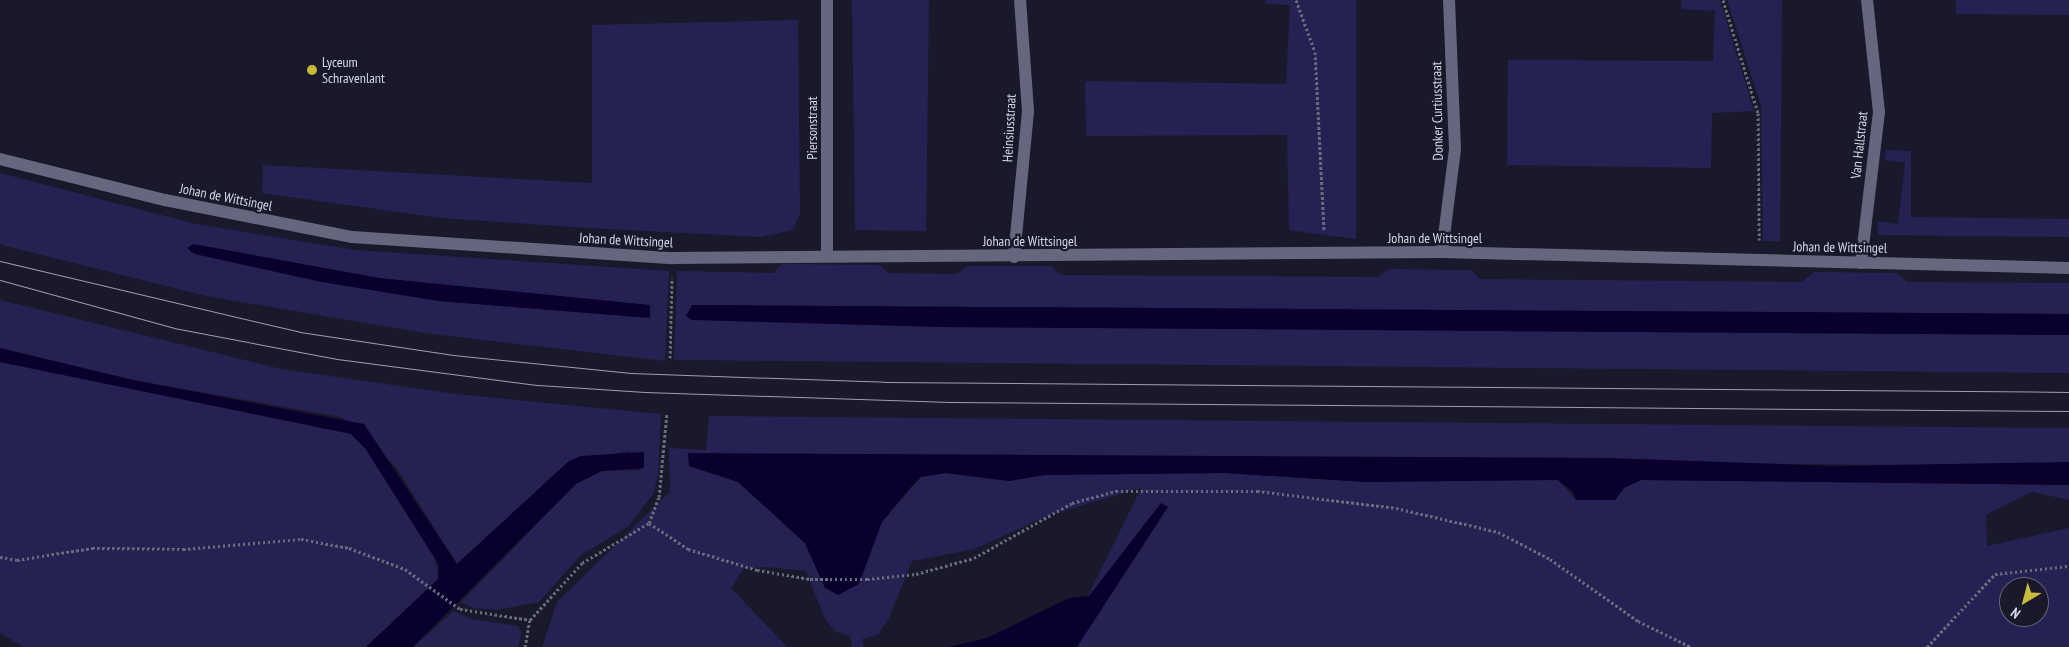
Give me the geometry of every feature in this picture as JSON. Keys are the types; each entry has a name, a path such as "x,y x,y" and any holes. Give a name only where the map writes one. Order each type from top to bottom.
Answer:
{"street":[{"name":"Piersonstraat","path":"827,0 827,256"},
{"name":"Heinsiusstraat","path":"1014,256 1028,111 1020,0"},
{"name":"Donker Curtiusstraat","path":"1442,252 1455,149 1449,0"},
{"name":"Van Hallstraat","path":"1861,263 1879,112 1867,0"},
{"name":"Johan de Wittsingel","path":"0,159 165,200 352,237 672,258 1442,252 2069,268"}],"path":[{"path":"1296,0 1315,52 1326,253"},
{"path":"1724,0 1758,113 1759,260"},
{"path":"670,358 672,258"},
{"path":"524,647 530,620 582,563 649,523 664,464 667,413"},
{"path":"649,523 688,549 757,570 810,579 867,579 916,574 974,558 1072,503 1116,491 1257,491 1396,508 1498,532 1550,559 1638,621 1690,647"},
{"path":"0,557 17,560 92,548 183,549 300,539 349,548 405,569 460,608 530,620"},
{"path":"1927,647 1982,584 1995,574 2069,566"}],"shaded area":[{"path":"852,0 929,0 926,231 855,230"},
{"path":"1265,0 1356,0 1356,239 1289,230 1287,135 1086,136 1085,81 1286,84 1290,5 1265,4"},
{"path":"1681,0 1720,0 1754,111 1712,113 1711,168 1507,165 1508,60 1713,61 1715,11 1682,9"},
{"path":"1727,0 1782,0 1780,241 1763,241 1761,106"},
{"path":"1956,0 2069,0 2069,15 1956,14"},
{"path":"798,20 800,213 793,230 761,237 441,218 262,193 263,165 592,183 592,25"},
{"path":"1886,150 1911,151 1911,217 2069,219 2069,237 1877,235 1878,221 1898,224 1905,163 1885,160"},
{"path":"0,173 196,224 355,250 669,271 665,361 432,334 206,296 0,244","holes":["193,244 379,278 650,318 439,301 322,282 190,252"]},
{"path":"193,244 379,278 650,305 650,318 439,301 322,282 195,254 187,248"},
{"path":"782,264 879,265 888,273 957,274 967,266 1051,266 1061,275 1378,277 1389,269 1471,270 1480,279 1802,282 1814,272 1897,273 1907,282 2069,283 2069,314 692,305 689,319 942,327 2069,335 2069,373 674,360 677,271 773,273"},
{"path":"0,300 281,369 455,394 661,414 658,477 653,494 629,526 581,555 539,602 496,610 473,608 461,602 576,484 602,471 642,470 630,451 569,461 457,564 396,467 342,417 133,380 0,348"},
{"path":"692,305 2069,314 2069,335 942,327 692,320 686,316"},
{"path":"0,348 133,380 364,424 457,564 569,461 581,456 644,452 644,468 602,471 576,484 413,647 366,647 438,579 439,565 365,448 351,434 0,362"},
{"path":"0,362 351,434 365,448 435,558 439,579 366,647 24,647 0,633"},
{"path":"709,416 2069,428 2069,462 2040,466 689,454 690,466 738,482 805,543 825,588 921,477 946,473 1009,481 1044,475 1225,473 1366,482 1558,480 1576,500 1615,500 1624,488 1641,480 2069,485 2069,500 2032,492 1986,515 1987,546 2069,528 2069,647 1063,647 1141,488 1049,515 975,549 912,561 889,618 878,635 862,639 864,647 852,647 850,636 836,632 825,619 806,571 767,567 744,568 731,588 787,647 542,647 557,602 670,492 669,448 706,450"},
{"path":"688,453 1609,458 1833,466 2069,462 2069,485 1641,480 1624,488 1615,500 1576,500 1573,492 1558,480 1366,482 1225,473 1044,475 1009,481 946,473 921,477 910,488 882,522 859,584 838,595 825,588 805,543 738,482 689,466"},
{"path":"1161,503 1168,507 1077,647 948,647 987,638 1069,598 1089,596"},
{"path":"454,611 471,619 518,626 522,633 518,647 413,647"}],"tram line":[{"path":"0,261 300,332 453,355 631,373 885,382 2069,392"},
{"path":"0,280 174,328 337,359 538,385 645,392 950,402 2069,411"}],"place":[{"name":"Lyceum Schravenlant","path":"312,70"}]}
